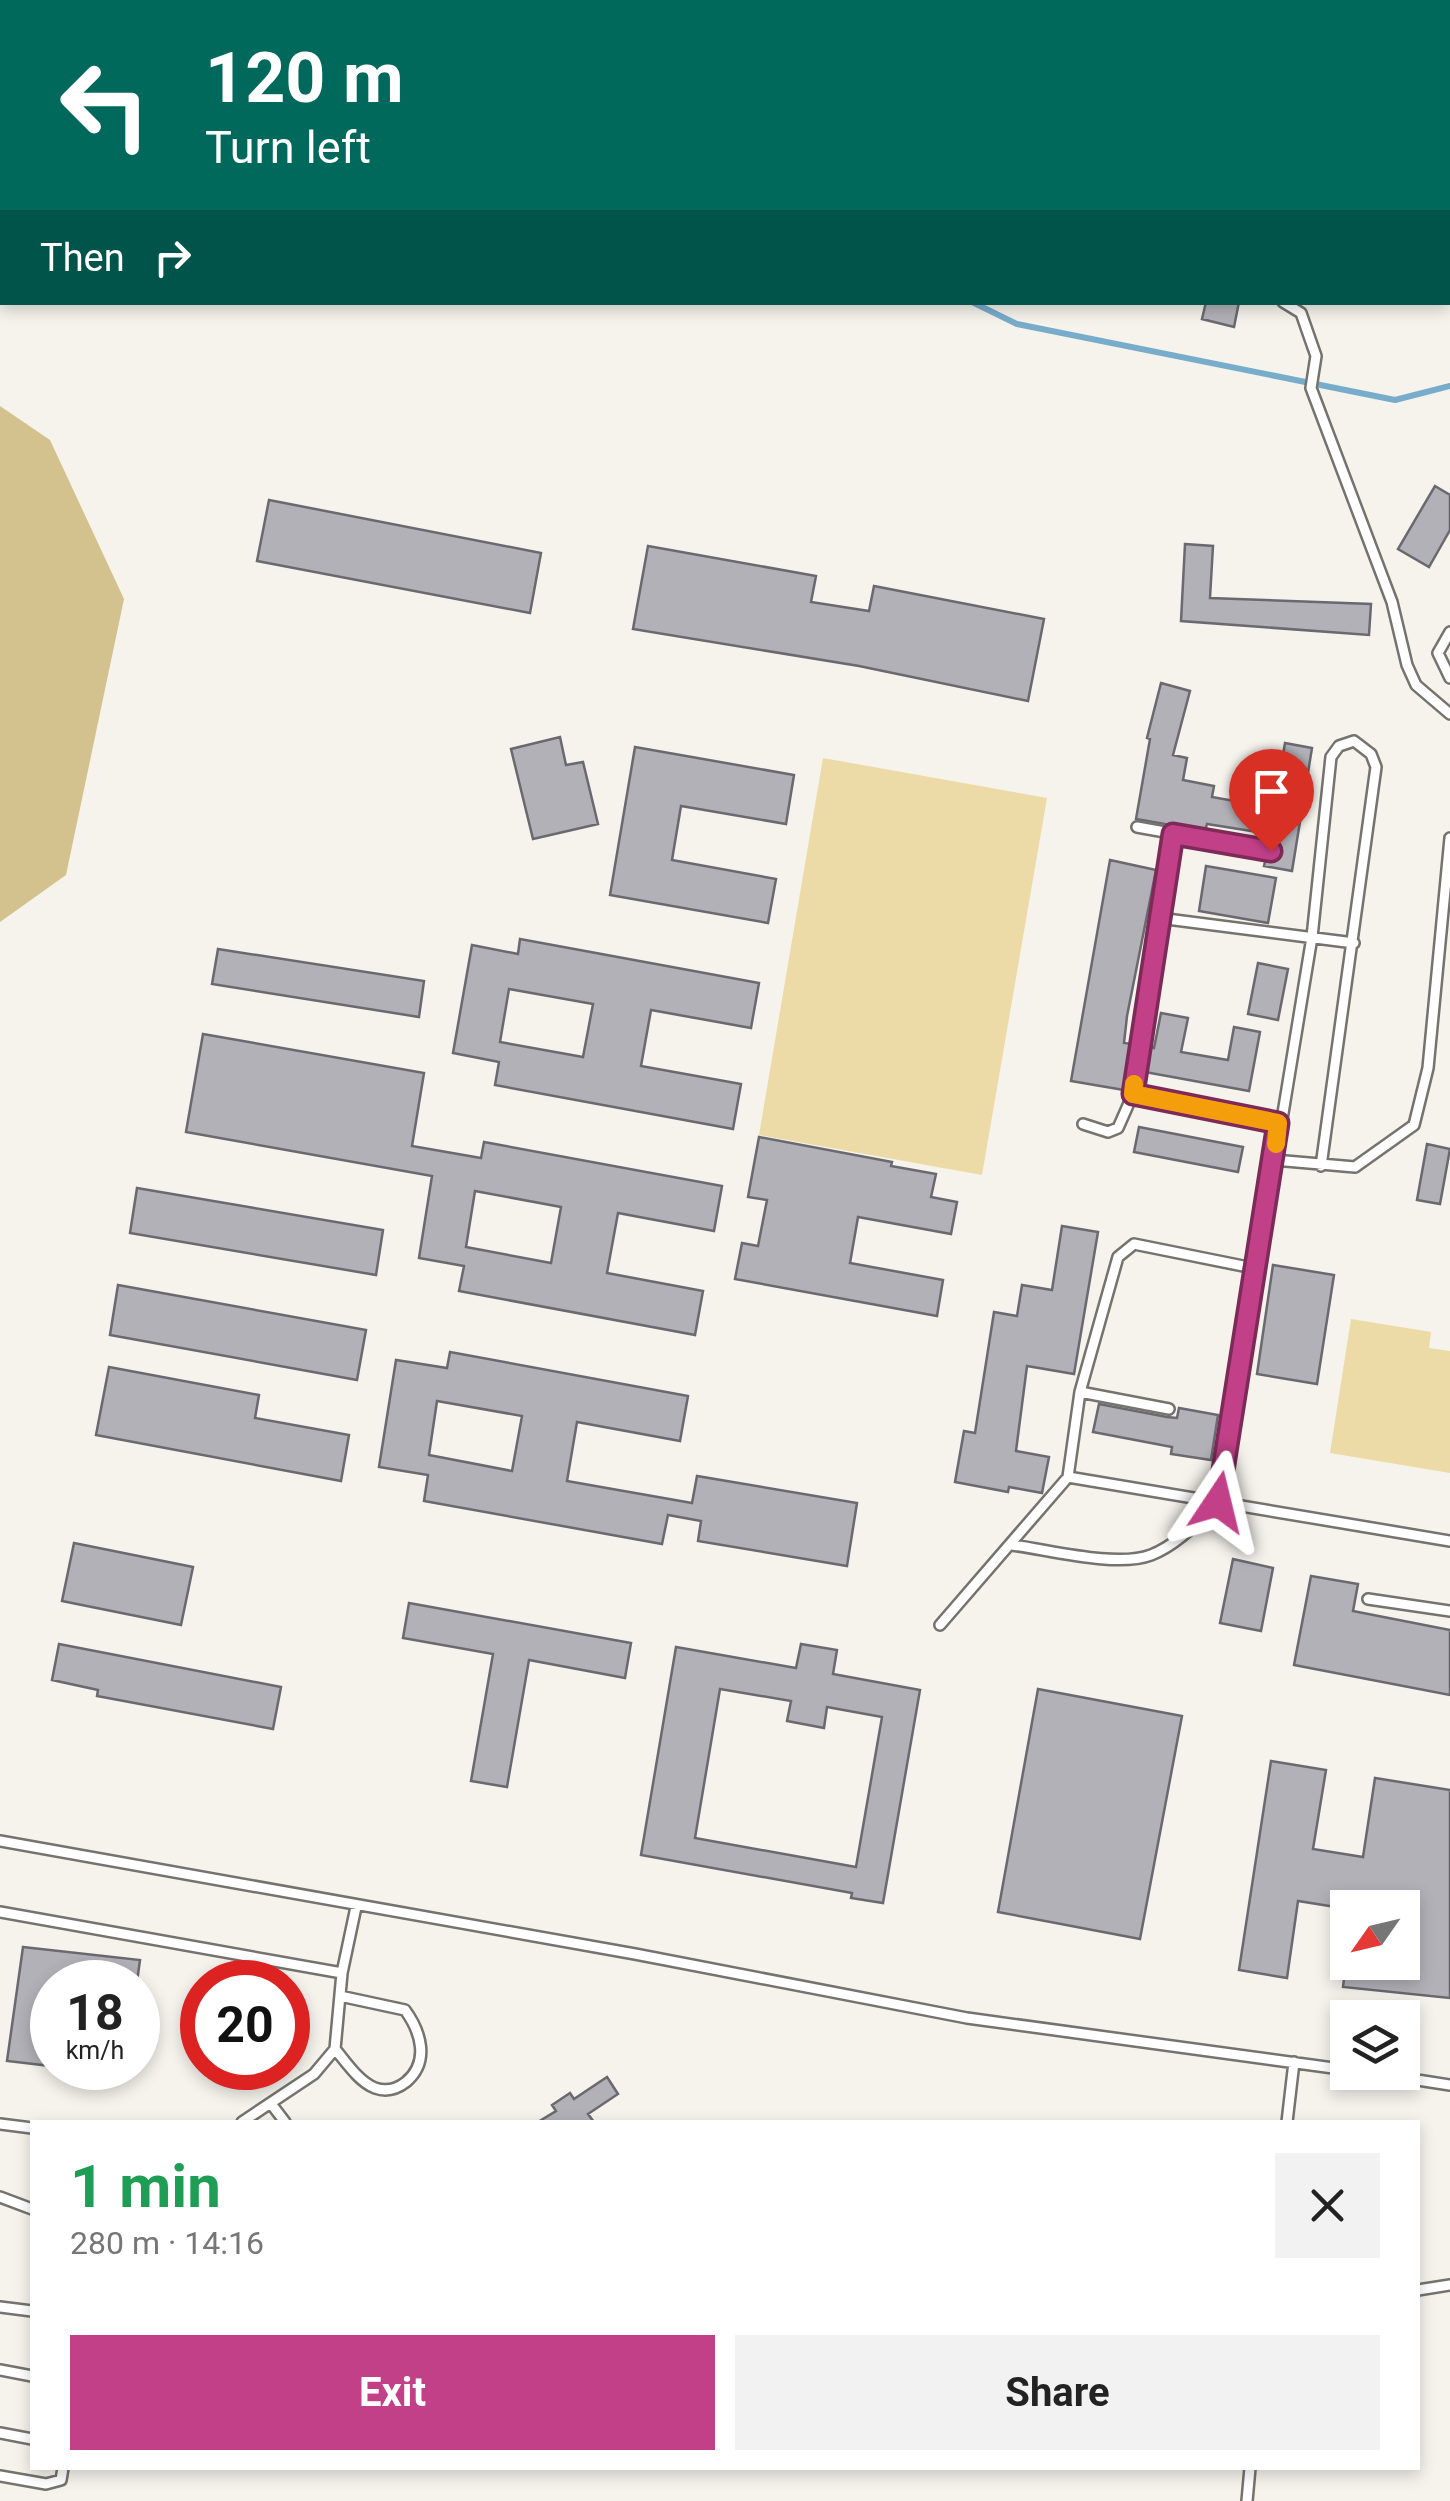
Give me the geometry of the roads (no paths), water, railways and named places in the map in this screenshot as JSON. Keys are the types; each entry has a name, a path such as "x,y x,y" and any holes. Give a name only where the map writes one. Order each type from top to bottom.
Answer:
{"lane":[{"path":"1287,305 1301,313 1316,356 1311,388 1392,602 1407,665 1416,685 1450,714"},
{"path":"1450,632 1438,653 1450,678"},
{"path":"1012,1546 1125,1560 1152,1555 1186,1532 1218,1502 1258,1269 1278,1123 1312,937 1330,757 1340,746 1354,741 1371,754 1376,767 1321,1166"},
{"path":"1138,827 1271,851"},
{"path":"1083,1124 1108,1132 1118,1128 1133,1094 1173,834"},
{"path":"1274,1160 1354,1167 1414,1125 1428,1068 1450,838"},
{"path":"1159,918 1354,943"},
{"path":"1133,1094 1278,1123"},
{"path":"940,1625 1012,1546 1068,1476 1080,1392 1118,1257 1134,1244 1258,1269"},
{"path":"1080,1392 1169,1409"},
{"path":"1068,1476 1450,1542"},
{"path":"1368,1599 1450,1611"},
{"path":"0,1842 635,1954 966,2018 1330,2067"},
{"path":"246,2120 314,2074 335,2049 342,1972 356,1906"},
{"path":"0,1912 342,1972"},
{"path":"335,2049 359,2077 374,2088 388,2090 402,2086 415,2073 421,2059 414,2023 404,2010 340,1996"},
{"path":"1287,2120 1294,2062"},
{"path":"1420,2080 1450,2084"},
{"path":"272,2105 283,2120"},
{"path":"0,2124 30,2128"},
{"path":"0,2198 30,2209"},
{"path":"1420,2290 1450,2285"},
{"path":"0,2307 30,2310"},
{"path":"0,2370 30,2376"},
{"path":"0,2433 30,2439"},
{"path":"0,2476 46,2484 61,2480 64,2470"},
{"path":"1247,2501 1250,2470"}],"waterway":[{"path":"978,305 1017,324 1395,400 1450,386"}]}
